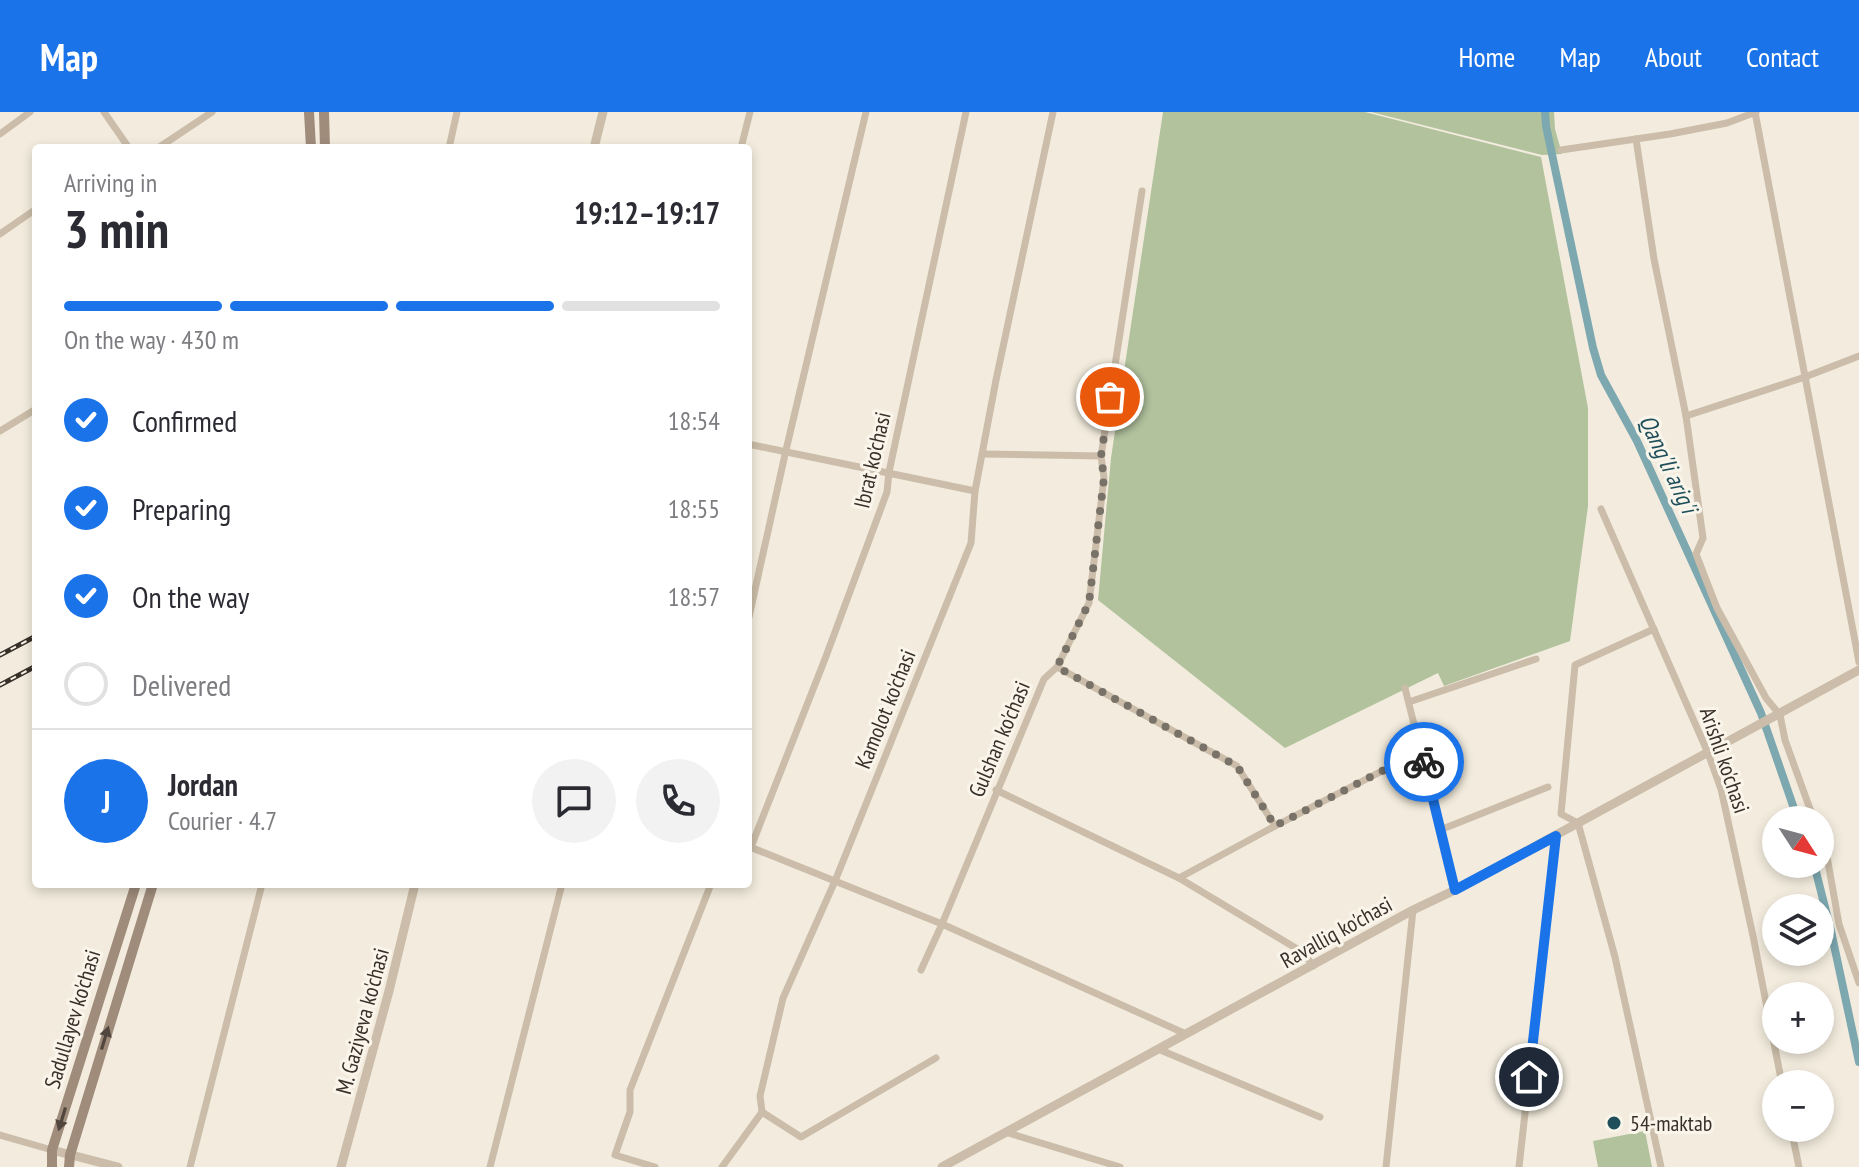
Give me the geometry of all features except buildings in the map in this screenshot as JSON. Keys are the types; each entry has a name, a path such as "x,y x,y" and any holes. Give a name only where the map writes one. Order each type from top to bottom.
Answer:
{"main road":[{"path":"309,112 311,144"},
{"path":"324,112 325,144"},
{"name":"Sadullayev ko'chasi","path":"52,1167 52,1150 135,888"},
{"path":"69,1167 70,1155 152,888"}],"street":[{"path":"0,134 30,112"},
{"path":"104,112 123,144"},
{"path":"164,144 212,112"},
{"path":"450,144 457,112"},
{"path":"595,144 603,112"},
{"path":"742,144 750,112"},
{"path":"752,603 866,112"},
{"name":"Ibrat ko'chasi","path":"752,842 887,492 966,112"},
{"name":"Kamolot ko'chasi","path":"762,1112 760,1096 783,998 835,881 971,543 975,491 996,380 1053,112"},
{"path":"1726,112 1727,123"},
{"path":"1561,150 1727,123 1755,112 1859,662"},
{"path":"1636,139 1654,259 1686,416 1703,538 1696,554 1723,619 1778,716 1809,806"},
{"name":"Gulshan ko'chasi","path":"921,970 1044,679 1057,667 1089,603 1104,478 1101,456 1142,191"},
{"path":"0,234 32,212"},
{"path":"1686,416 1859,356"},
{"path":"0,431 32,411"},
{"path":"752,445 975,491"},
{"path":"983,454 1101,456"},
{"name":"Arishli ko'chasi","path":"1601,509 1721,789 1779,1070"},
{"path":"1654,629 1575,665 1561,814 1578,823 1615,957 1661,1167"},
{"path":"1409,702 1536,659"},
{"path":"1057,667 1237,766 1275,826"},
{"name":"Ravalliq ko'chasi","path":"942,1167 1859,670"},
{"path":"1405,688 1455,890"},
{"path":"1179,878 1421,751"},
{"path":"1440,830 1548,787"},
{"path":"996,790 1179,878 1304,953 1313,966"},
{"path":"1519,1167 1556,836"},
{"path":"752,848 942,924 1186,1034"},
{"path":"1831,878 1839,924 1859,983"},
{"path":"190,1167 261,888"},
{"name":"M. Gaziyeva ko'chasi","path":"341,1167 414,888"},
{"path":"490,1167 561,888"},
{"path":"655,1167 615,1155 630,1112 630,1090 709,888"},
{"path":"1386,1167 1413,910"},
{"path":"1158,1049 1320,1117"},
{"path":"722,1167 762,1112 801,1137 936,1058"},
{"path":"1005,1132 1120,1167"},
{"path":"0,1135 118,1167"},
{"path":"1794,1142 1799,1167"}],"green space":[{"path":"1163,112 1365,112 1541,157 1588,408 1588,506 1570,641 1444,686 1438,673 1285,748 1098,600 1111,458"},
{"path":"1371,112 1554,112 1562,154 1542,155"},
{"path":"1645,1131 1652,1167 1598,1167 1593,1141"}],"waterway":[{"name":"Qang'li arig'i","path":"1545,112 1601,375 1637,441 1761,713 1793,806"},
{"name":"Qang'li arig'i","path":"1818,878 1859,1062"}],"railway":[{"path":"0,655 32,638"},
{"path":"0,685 32,668"}],"way so far":[{"path":"1110,397 1101,456 1104,478 1089,603 1057,667 1237,766 1275,826 1421,751 1424,762"}],"place":[{"name":"54-maktab","path":"1614,1123"}],"route":[{"path":"1424,762 1455,890 1556,836 1529,1077"}]}
